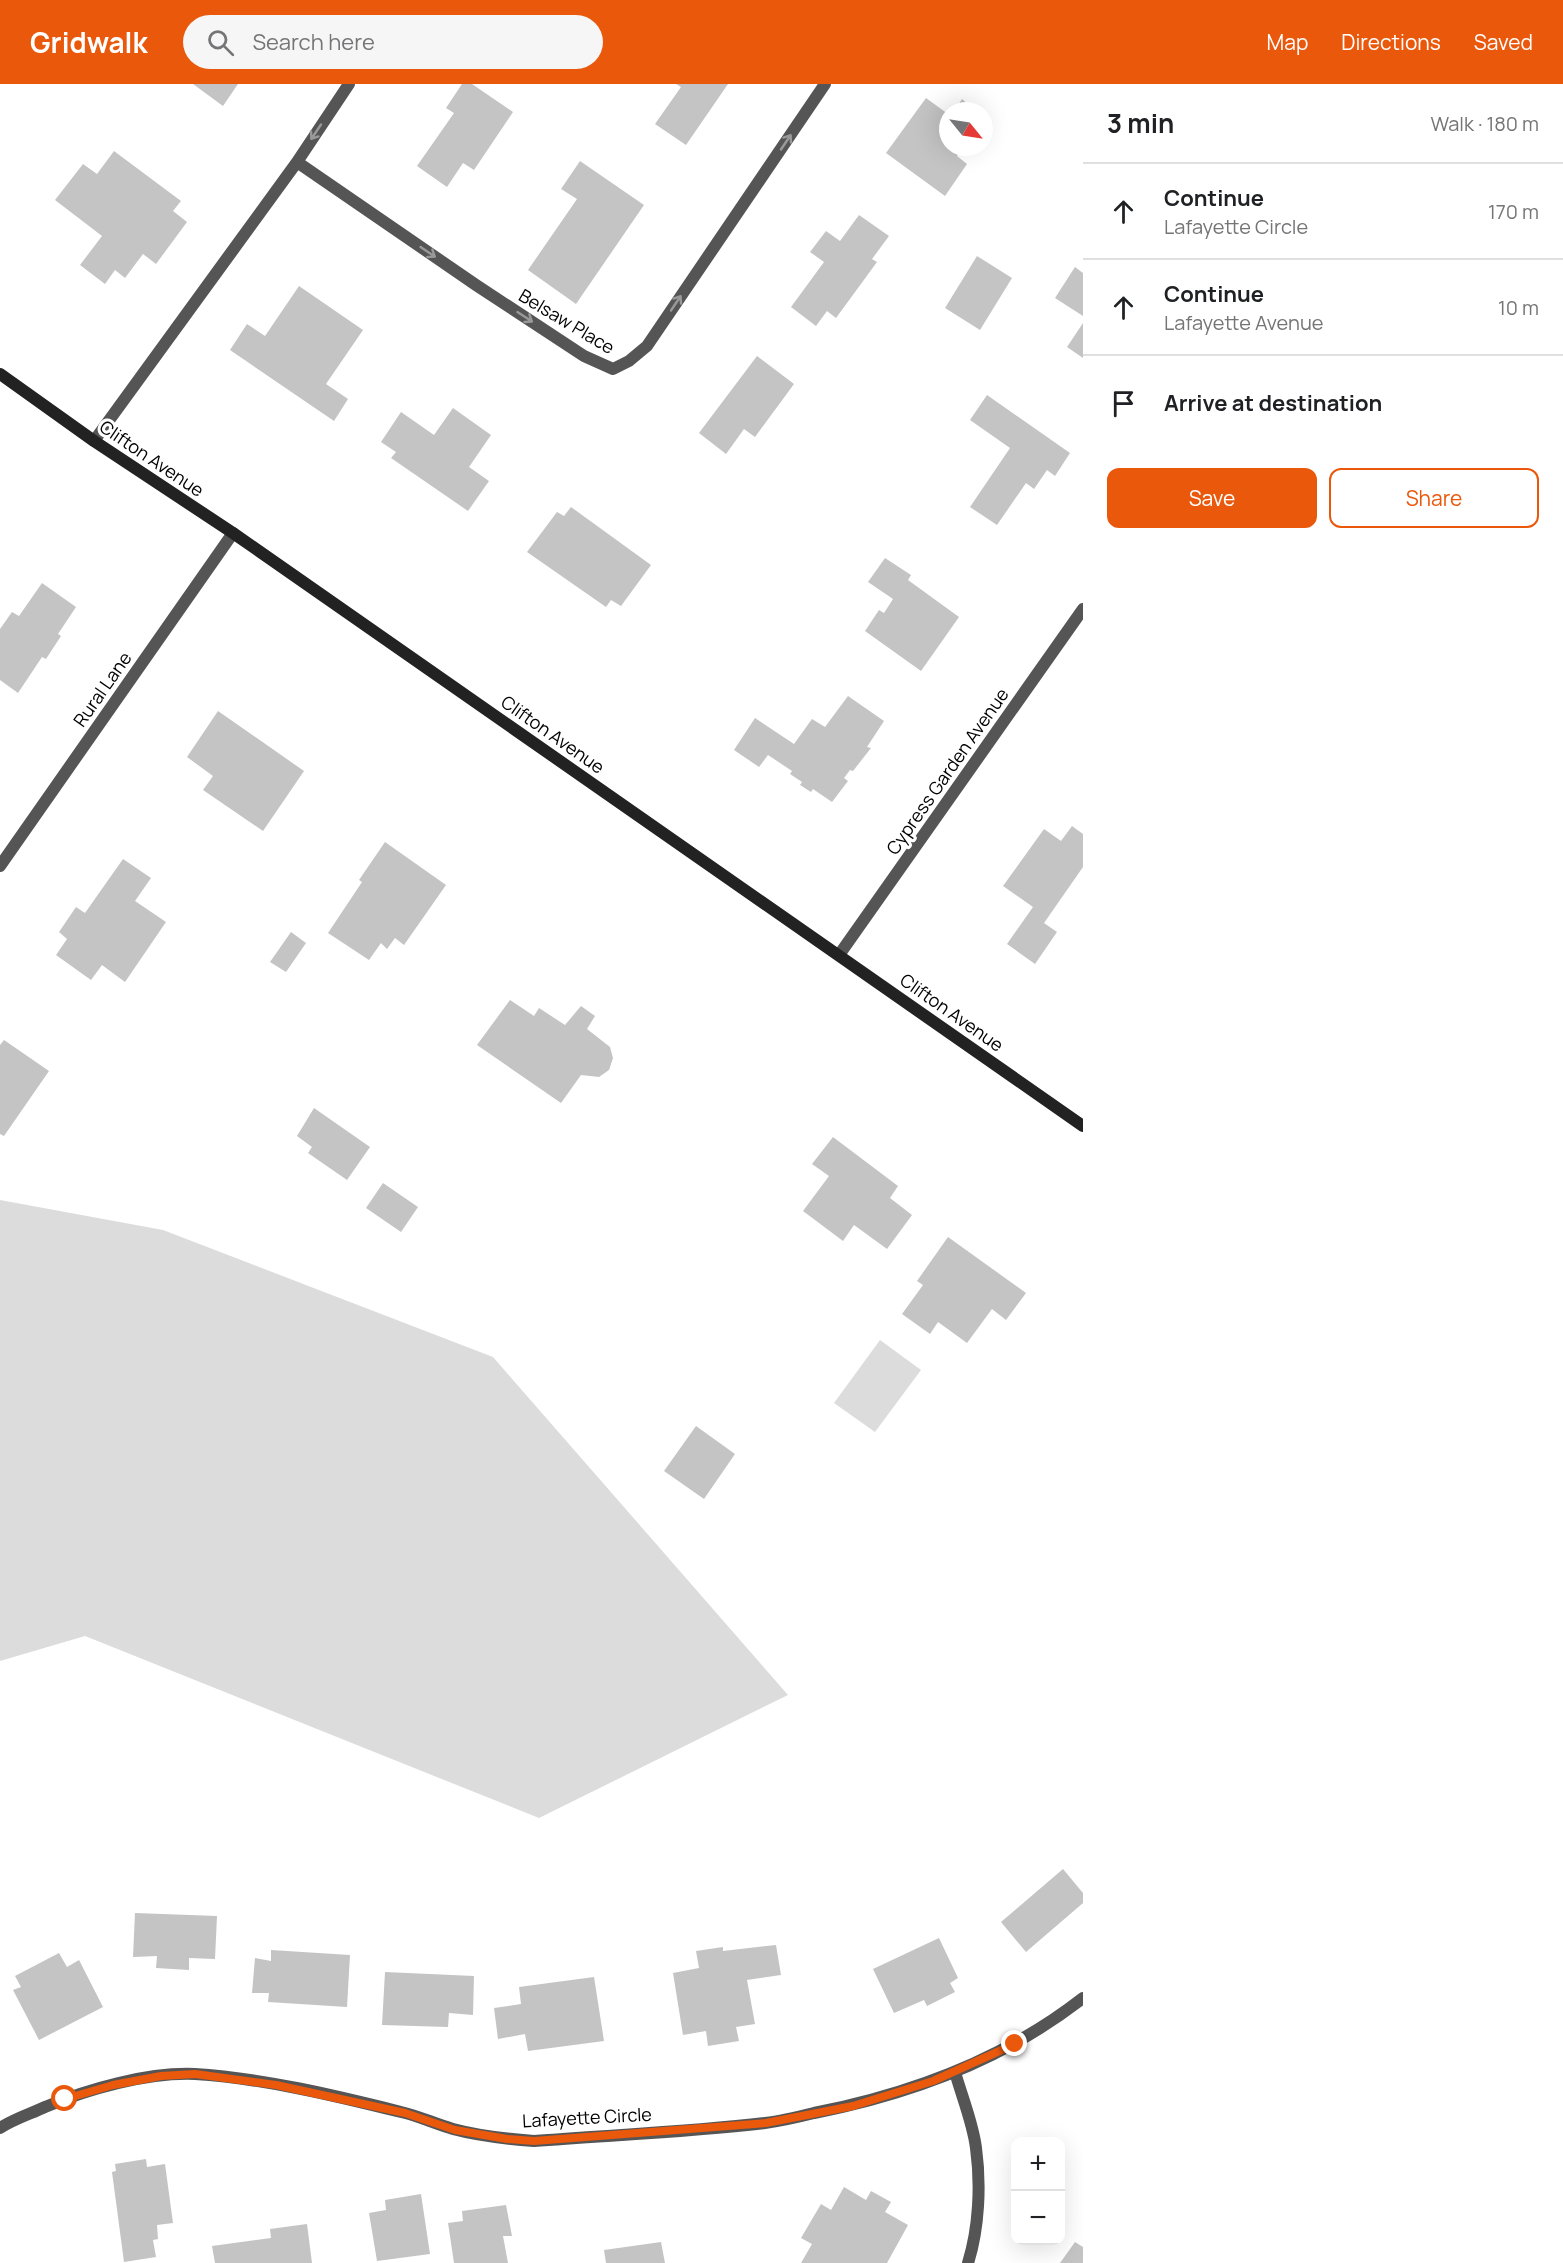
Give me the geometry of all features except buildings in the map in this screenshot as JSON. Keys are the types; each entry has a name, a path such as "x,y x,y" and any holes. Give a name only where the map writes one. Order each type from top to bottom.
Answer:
{"main road":[{"name":"Clifton Avenue","path":"0,374 94,441 233,533 1083,1126"}],"street":[{"path":"94,441 297,162 349,84"},
{"name":"Belsaw Place","path":"297,162 584,356 613,369 629,361 647,346 825,84"},
{"name":"Rural Lane","path":"0,866 233,533"},
{"name":"Cypress Garden Avenue","path":"839,955 1083,609"},
{"name":"Lafayette Circle","path":"0,2128 65,2099 113,2085 161,2076 195,2074 288,2087 405,2113 455,2130 507,2139 534,2141 766,2123 853,2106 955,2072 1015,2044 1057,2018 1083,1998"},
{"path":"955,2072 976,2147 978,2199 972,2252 968,2263"}],"shaded area":[{"path":"0,1200 163,1230 493,1357 788,1695 539,1818 85,1636 0,1661"},
{"path":"880,1340 921,1370 875,1432 834,1403"}],"route":[{"path":"65,2099 113,2085 161,2076 195,2074 276,2085 357,2101 405,2113 455,2130 534,2141 766,2123 853,2106 933,2081 1015,2044"}]}
